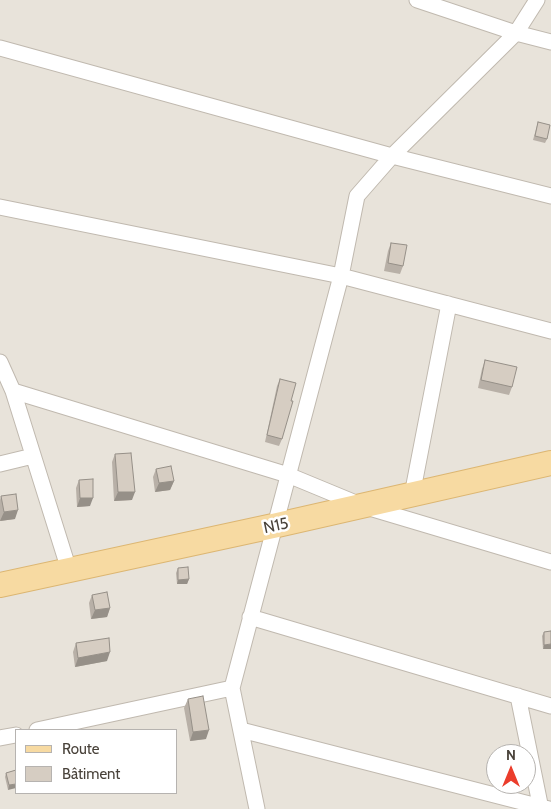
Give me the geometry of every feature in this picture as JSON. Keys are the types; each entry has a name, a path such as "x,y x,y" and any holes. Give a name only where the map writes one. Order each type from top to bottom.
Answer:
{"main road":[{"name":"N15","path":"0,584 273,526 551,463"}],"street":[{"path":"418,0 516,33 551,42"},
{"path":"257,809 232,688 273,526 341,276 357,196 392,156 516,33 537,0"},
{"path":"0,48 392,156 551,196"},
{"path":"0,207 341,276 551,331"},
{"path":"412,495 449,304"},
{"path":"0,362 14,391 68,570"},
{"path":"14,391 288,475 363,506 551,562"},
{"path":"0,464 33,456"},
{"path":"250,617 551,706"},
{"path":"42,729 232,688"},
{"path":"240,730 544,808 518,696"},
{"path":"0,738 15,735"}],"shaded area":[{"path":"0,0 551,0 551,809 0,809"}],"building":[{"path":"538,122 550,125 547,139 535,136"},
{"path":"391,243 407,245 403,266 388,263"},
{"path":"485,360 517,367 512,387 481,380"},
{"path":"280,379 296,383 282,439 267,435"},
{"path":"131,453 135,492 118,492 115,454"},
{"path":"171,466 174,481 159,483 156,469"},
{"path":"93,479 93,498 80,498 79,480"},
{"path":"16,494 18,510 4,512 1,496"},
{"path":"188,567 189,579 178,580 178,568"},
{"path":"107,592 110,608 95,610 92,595"},
{"path":"551,631 551,644 544,645 544,632"},
{"path":"109,638 110,652 78,658 76,643"},
{"path":"203,696 209,730 193,732 188,699"},
{"path":"15,770 15,784 9,785 6,773"}]}
